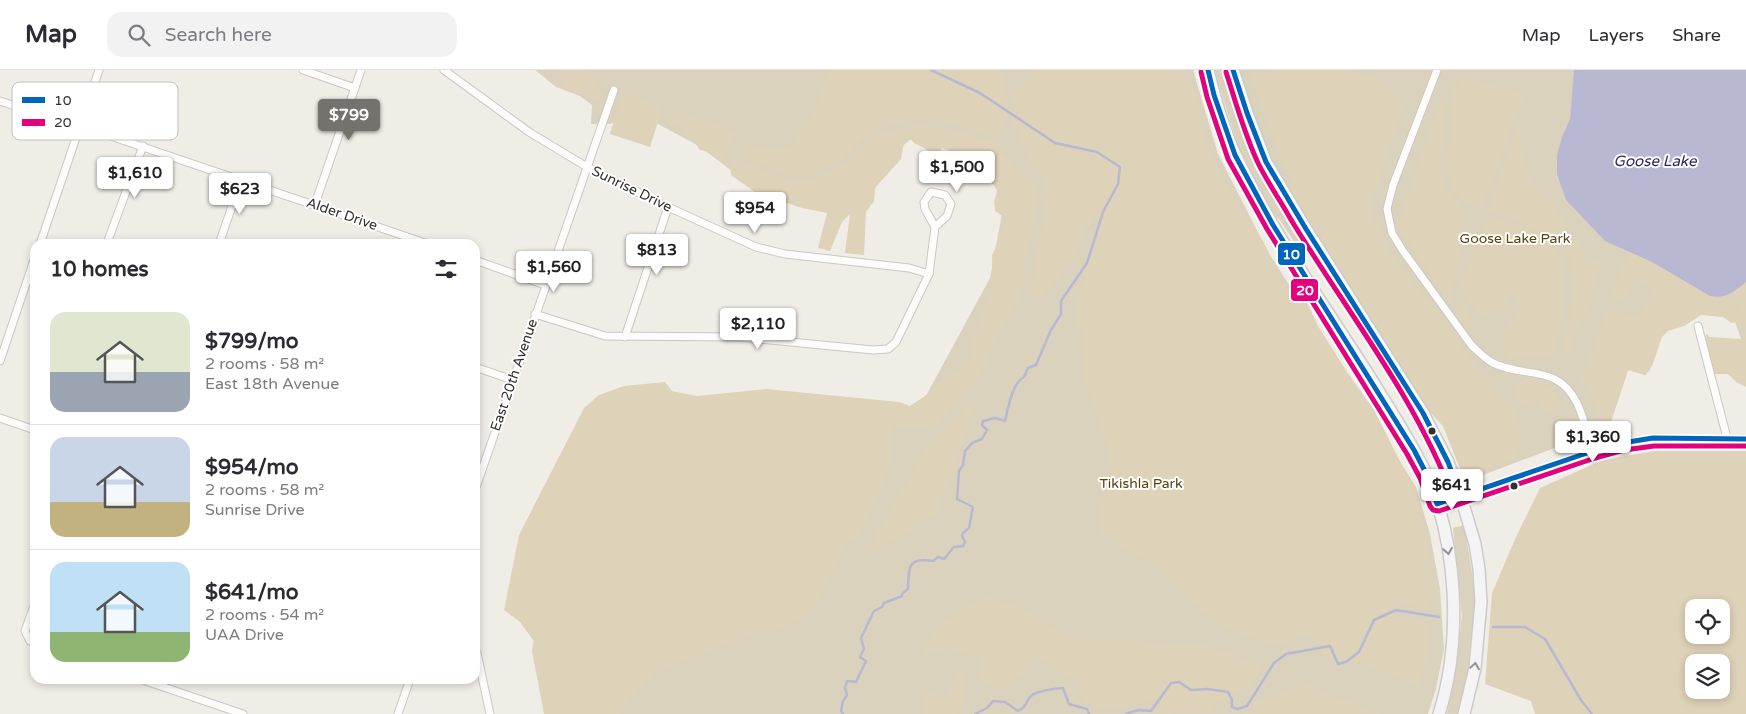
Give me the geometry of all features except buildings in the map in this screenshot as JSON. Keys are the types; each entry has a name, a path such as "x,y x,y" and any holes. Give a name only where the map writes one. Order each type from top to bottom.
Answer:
{"main road":[{"path":"1208,70 1214,95 1235,155 1273,225 1414,450 1427,475 1446,537 1454,602 1449,671 1439,714"},
{"path":"1233,70 1266,162 1301,222 1423,413 1448,462 1461,497 1475,544 1481,602 1475,668 1464,714"}],"street":[{"path":"95,82 99,70"},
{"path":"303,70 355,88"},
{"path":"315,204 361,70"},
{"name":"Sunrise Drive","path":"444,70 529,132 587,167 668,207 756,246 785,254 909,268 929,274"},
{"path":"1437,70 1393,185 1386,209 1392,233 1472,346 1484,357 1504,367 1541,373 1555,379 1566,388 1576,402 1593,451"},
{"name":"East 20th Avenue","path":"480,469 614,90"},
{"name":"Alder Drive","path":"0,101 12,105"},
{"path":"42,239 75,140"},
{"name":"Alder Drive","path":"124,140 414,239"},
{"path":"108,239 143,146"},
{"path":"221,239 241,180"},
{"path":"535,314 605,336 739,337 873,350 888,349 896,342 929,274 935,227 925,209 924,202 931,192 945,195 951,204 947,216 935,227"},
{"path":"625,337 668,207"},
{"path":"480,262 545,285"},
{"path":"0,360 30,273"},
{"path":"1698,326 1727,438"},
{"path":"480,369 513,380"},
{"path":"0,418 30,428"},
{"path":"1437,504 1622,443 1653,438 1746,439"},
{"path":"30,617 25,631 30,639"},
{"path":"480,667 490,714"},
{"path":"155,684 243,714"},
{"path":"398,714 408,684"}],"green space":[{"name":"Tikishla Park","path":"535,70 1193,70 1218,154 1267,250 1416,487 1430,534 1440,589 1444,649 1436,689 1428,714 559,714 540,649 522,625 513,597 915,416 990,278 1004,203 975,151 916,135 826,209 757,190 699,146 643,116 625,116 610,124 591,124 592,105 580,96 556,87"},
{"path":"560,70 588,70 602,92 599,100 562,86"},
{"path":"831,70 1002,70 1008,106 1005,123 996,137 939,121 915,120 882,127 865,136 842,160 810,176 783,175 747,158 742,152 743,143 770,148 792,146 810,117"},
{"path":"1038,70 1182,70 1198,95 1201,125 1211,155 1264,243 1284,283 1305,298 1318,326 1374,410 1409,479 1430,549 1433,592 1428,610 1403,603 1382,615 1410,616 1428,625 1430,647 1419,686 1338,655 1324,661 1316,638 1303,633 1288,642 1265,643 1232,631 1187,599 1150,563 1102,535 1097,516 1111,475 1109,449 1084,380 1081,330 1074,321 1082,279 1099,227 1097,214 1086,229 1072,261 1041,298 1031,295 1047,195 1042,178 1031,162 1013,122 1013,97"},
{"path":"1214,70 1228,70 1246,131 1266,183 1306,247 1302,254 1280,220 1269,210 1240,152"},
{"name":"Goose Lake Park","path":"1238,70 1746,70 1746,341 1741,339 1729,304 1670,301 1645,375 1628,370 1608,431 1576,440 1475,478 1467,479 1460,468 1443,426 1417,398 1290,197 1267,154"},
{"path":"1278,70 1349,70 1381,79 1405,103 1372,202 1373,218 1378,224 1390,251 1406,274 1447,323 1463,349 1512,406 1521,432 1522,442 1514,457 1479,470 1465,471 1460,468 1443,426 1418,396 1320,245 1324,233 1311,222 1306,222 1250,75"},
{"path":"1464,78 1515,90 1522,96 1522,102 1482,209 1465,203 1454,192 1446,163 1451,131 1453,89"},
{"path":"624,95 641,96 662,109 650,147 610,134"},
{"path":"1446,101 1445,130 1439,171 1445,187 1466,212 1450,305 1398,227 1401,213 1439,105"},
{"path":"682,112 732,131 737,136 723,161 710,152 700,150 681,127 671,124 669,114"},
{"path":"916,124 936,126 1000,143 998,150 1036,184 1039,195 1035,223 1025,258 1024,285 1019,301 994,341 983,372 934,426 914,428 893,427 893,460 877,497 860,533 848,543 823,594 805,616 783,629 750,635 656,673 631,699 620,714 544,714 532,651 535,633 504,610 519,535 584,408 599,395 624,386 665,382 672,391 697,396 766,389 899,402 910,406 931,392 946,377 973,359 969,346 982,321 977,312 983,310 993,290 992,256 1001,233 1009,220 995,211 994,202 998,188 977,172 973,158 942,148 937,155 914,143 909,137 904,143 901,159 875,188 874,201 866,212 864,255 845,253 850,214 842,222 830,251 818,248 827,213 802,208 755,192 731,175 730,156 782,178 798,181 813,179 844,165 880,133"},
{"path":"1517,128 1519,128 1521,151 1529,172 1530,181 1546,196 1559,213 1565,226 1561,236 1550,238 1488,210"},
{"path":"1497,217 1532,232 1554,246 1564,260 1563,315 1556,353 1539,359 1519,357 1509,359 1503,344 1504,332 1520,309 1519,303 1508,292 1508,306 1497,313 1482,315 1467,300 1459,287 1487,218"},
{"path":"1578,239 1587,262 1592,257 1602,262 1590,305 1567,357 1564,350 1572,285 1569,259 1565,247 1569,240"},
{"path":"1630,252 1652,262 1710,296 1734,302 1738,313 1742,314 1734,292 1746,282 1746,332 1743,321 1732,323 1723,317 1701,315 1684,326 1668,331 1662,337 1652,366 1646,375 1628,370 1610,424 1601,425 1589,387 1580,381 1608,311 1623,312 1635,317 1654,294 1637,280 1624,302 1611,297"},
{"path":"1459,299 1469,311 1473,325 1468,329 1454,313"},
{"path":"1706,334 1709,337 1741,339 1746,336 1746,387 1736,382 1728,374 1713,374 1705,341"},
{"path":"1524,378 1540,381 1557,395 1560,407 1549,415 1536,399 1523,406 1512,392"},
{"path":"978,395 951,477 935,516 868,555 880,527 932,439"},
{"path":"1654,451 1746,451 1746,714 1535,714 1531,701 1485,684 1492,593 1540,488 1603,460"},
{"path":"1464,525 1476,614 1474,639 1461,714 1447,714 1457,664 1462,615 1453,528"},
{"path":"985,596 1026,610 1070,639 1205,644 1262,667 1251,686 1213,704 1214,713 1171,712 1170,714 1151,714 1161,706 1155,698 1138,705 1098,709 1082,702 1077,678 1068,677 1036,654 1023,673 1001,691 977,676 982,659 945,649 921,655 938,626"},
{"path":"959,669 967,681 964,702 957,714 922,714 926,689 947,699"},
{"path":"1304,684 1379,714 1243,714 1258,701"}],"water":[{"name":"Goose Lake","path":"1574,70 1746,70 1746,282 1738,289 1725,296 1710,296 1652,262 1605,241 1566,200 1557,174 1557,155 1570,119"}],"waterway":[{"path":"843,714 841,711 843,701 847,695 845,688 847,681 856,682 866,661 860,657 864,649 861,638 874,611 882,607 884,603 902,596 908,589 909,569 914,562 933,561 938,557 944,559 954,547 963,546 965,542 962,536 969,528 973,507 957,499 959,471 963,465 965,451 972,443 982,439 987,430 982,425 983,421 995,418 1005,421 1016,385 1024,377 1028,368 1036,365 1051,330 1061,314 1061,301 1087,263 1103,212 1118,184 1120,167 1097,152 1055,143 980,93 931,70"},
{"path":"1126,714 1138,710 1151,711 1171,683 1179,682 1191,690 1208,689 1228,692 1232,700 1232,707 1238,709 1247,706 1274,663 1286,654 1330,646 1338,664 1346,662 1359,652 1374,620 1396,610 1439,617"},
{"path":"1493,627 1525,627 1545,639 1581,700 1592,714"},
{"path":"975,714 987,708 993,701 1005,702 1018,711 1034,694 1063,688 1069,704 1087,709 1089,714"}],"transit line":[{"name":"10","path":"1208,70 1214,95 1235,155 1273,225 1414,450 1427,475 1437,504 1622,443 1653,438 1746,439"},
{"name":"10","path":"1233,70 1266,162 1306,229 1423,413 1448,462 1461,497"},
{"name":"20","path":"1201,72 1207,97 1228,159 1267,229 1407,454 1420,478 1433,510 1439,511 1624,450 1654,446 1746,446"},
{"name":"20","path":"1226,72 1245,131 1263,172 1290,218 1400,390 1438,462 1454,500"}]}
